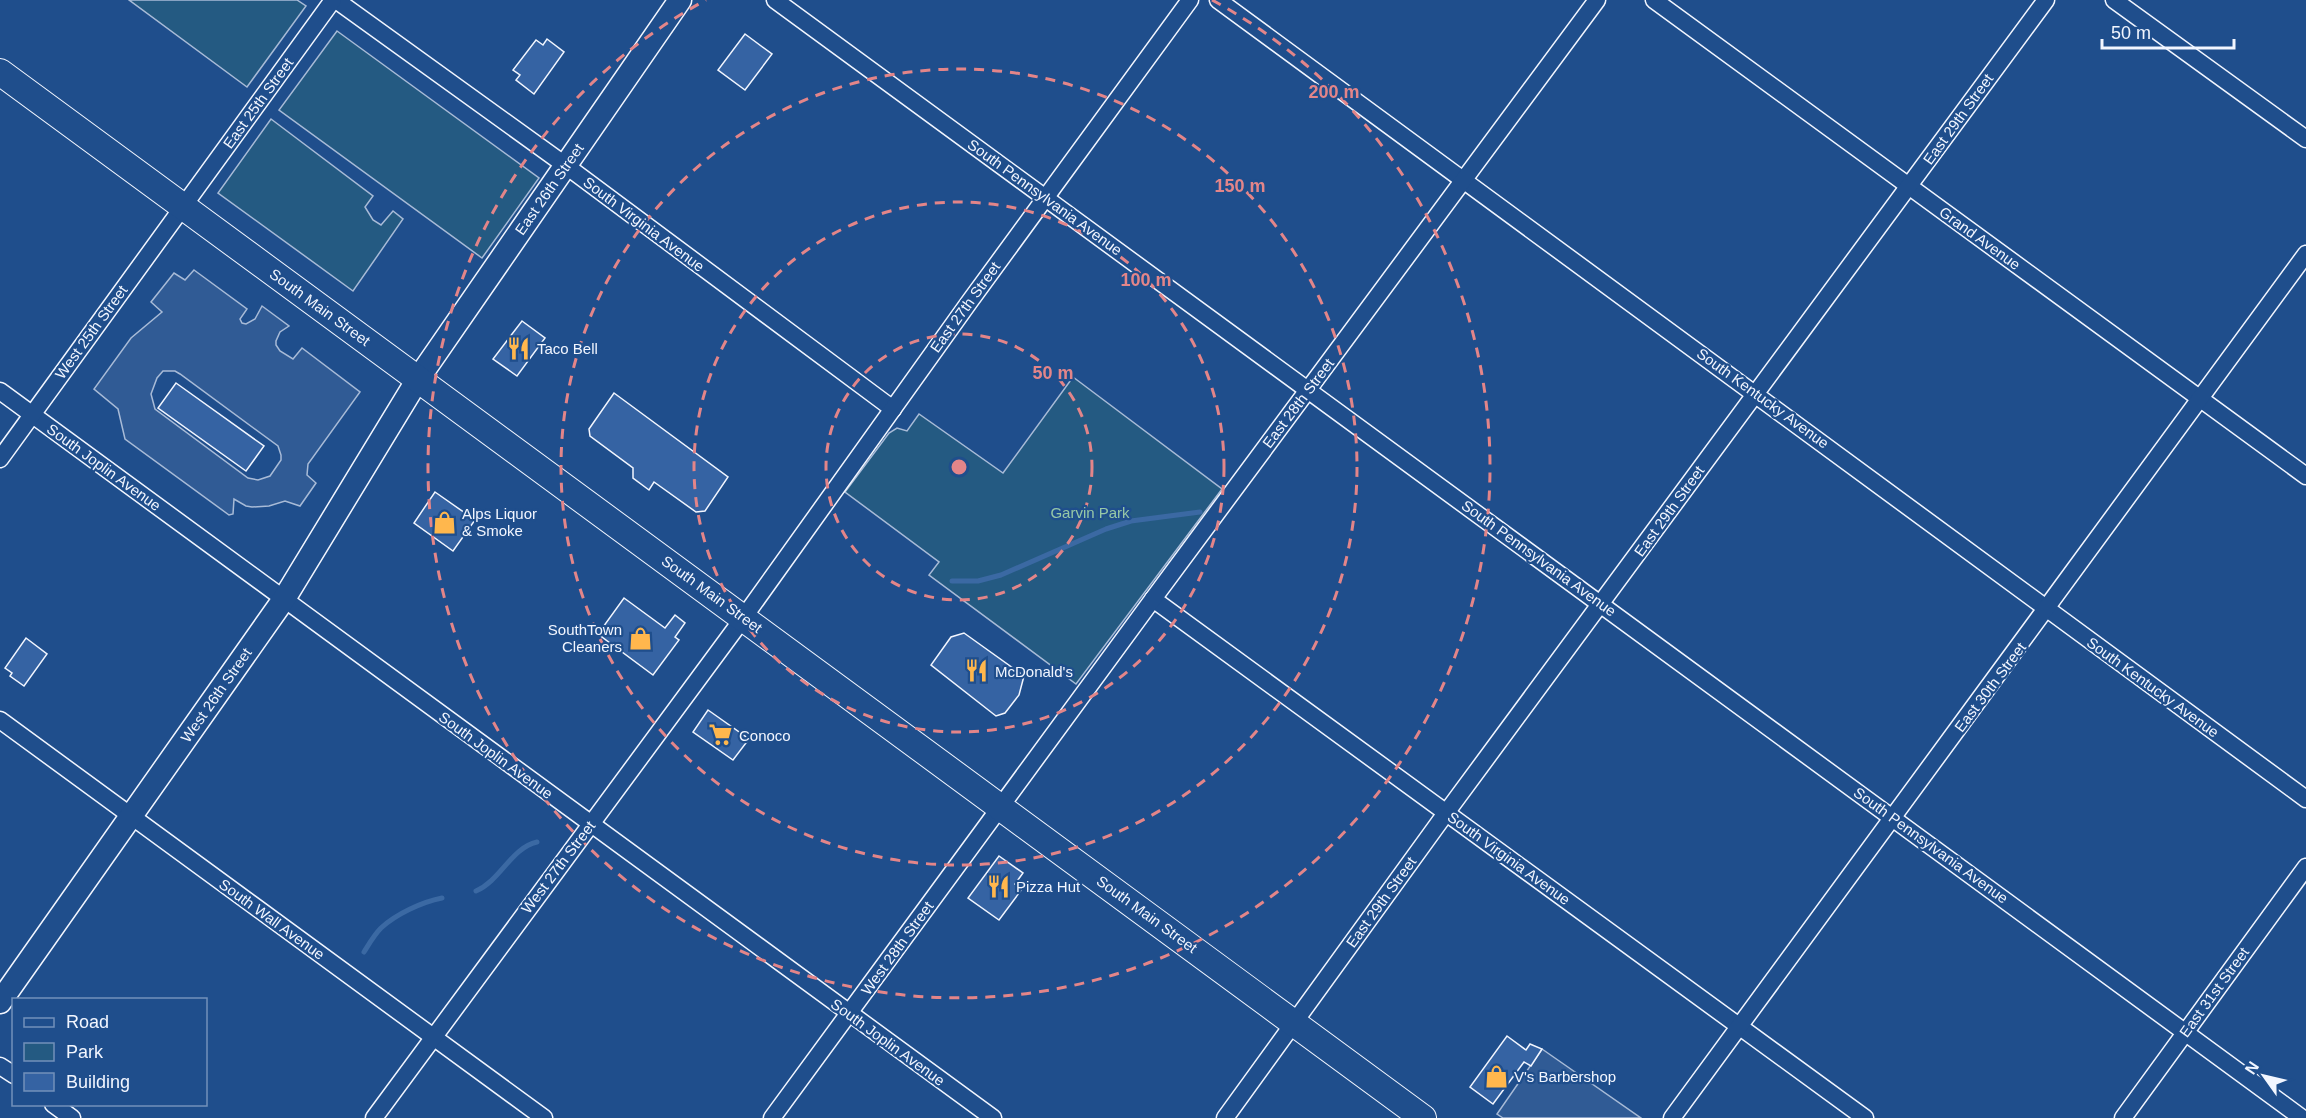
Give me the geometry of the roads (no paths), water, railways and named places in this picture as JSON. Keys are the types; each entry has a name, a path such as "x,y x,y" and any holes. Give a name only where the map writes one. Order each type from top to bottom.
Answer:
{"main road":[{"name":"East 26th Street","path":"418,379 681,0"},
{"name":"South Main Street","path":"0,72 1423,1118"},
{"name":"West 26th Street","path":"0,1002 284,599 418,379"}],"street":[{"name":"South Virginia Avenue","path":"335,0 565,165 893,408"},
{"name":"East 25th Street","path":"182,206 335,0"},
{"name":"South Pennsylvania Avenue","path":"775,0 2302,1118"},
{"name":"East 27th Street","path":"744,618 1045,197 1190,0"},
{"name":"South Kentucky Avenue","path":"1218,0 2306,799"},
{"name":"East 28th Street","path":"1001,806 1597,0"},
{"name":"Grand Avenue","path":"1654,0 2306,476"},
{"name":"East 29th Street","path":"1226,1118 1446,813 2046,0"},
{"path":"2114,0 2306,139"},
{"name":"West 25th Street","path":"0,459 182,206"},
{"name":"East 30th Street","path":"1672,1118 2306,254"},
{"name":"South Joplin Avenue","path":"0,391 993,1118"},
{"name":"South Virginia Avenue","path":"1153,599 1865,1118"},
{"name":"West 27th Street","path":"374,1118 744,618"},
{"name":"South Wall Avenue","path":"0,720 544,1118"},
{"name":"West 28th Street","path":"772,1118 1001,806"},
{"name":"East 31st Street","path":"2123,1118 2306,867"},
{"path":"56,1106 72,1118"}],"waterway":[{"path":"952,581 978,581 1001,575 1106,529 1131,521 1200,512"},
{"path":"476,891 492,880 520,851 537,842"},
{"path":"364,952 378,931 394,918 418,906 442,898"}],"place":[{"name":"Taco Bell","path":"519,348"},
{"name":"Alps Liquor & Smoke","path":"444,522"},
{"name":"SouthTown Cleaners","path":"640,638"},
{"name":"McDonald's","path":"977,671"},
{"name":"Conoco","path":"721,735"},
{"name":"Pizza Hut","path":"998,886"},
{"name":"V's Barbershop","path":"1496,1076"}],"park label":[{"name":"Garvin Park","path":"1090,512"}]}
